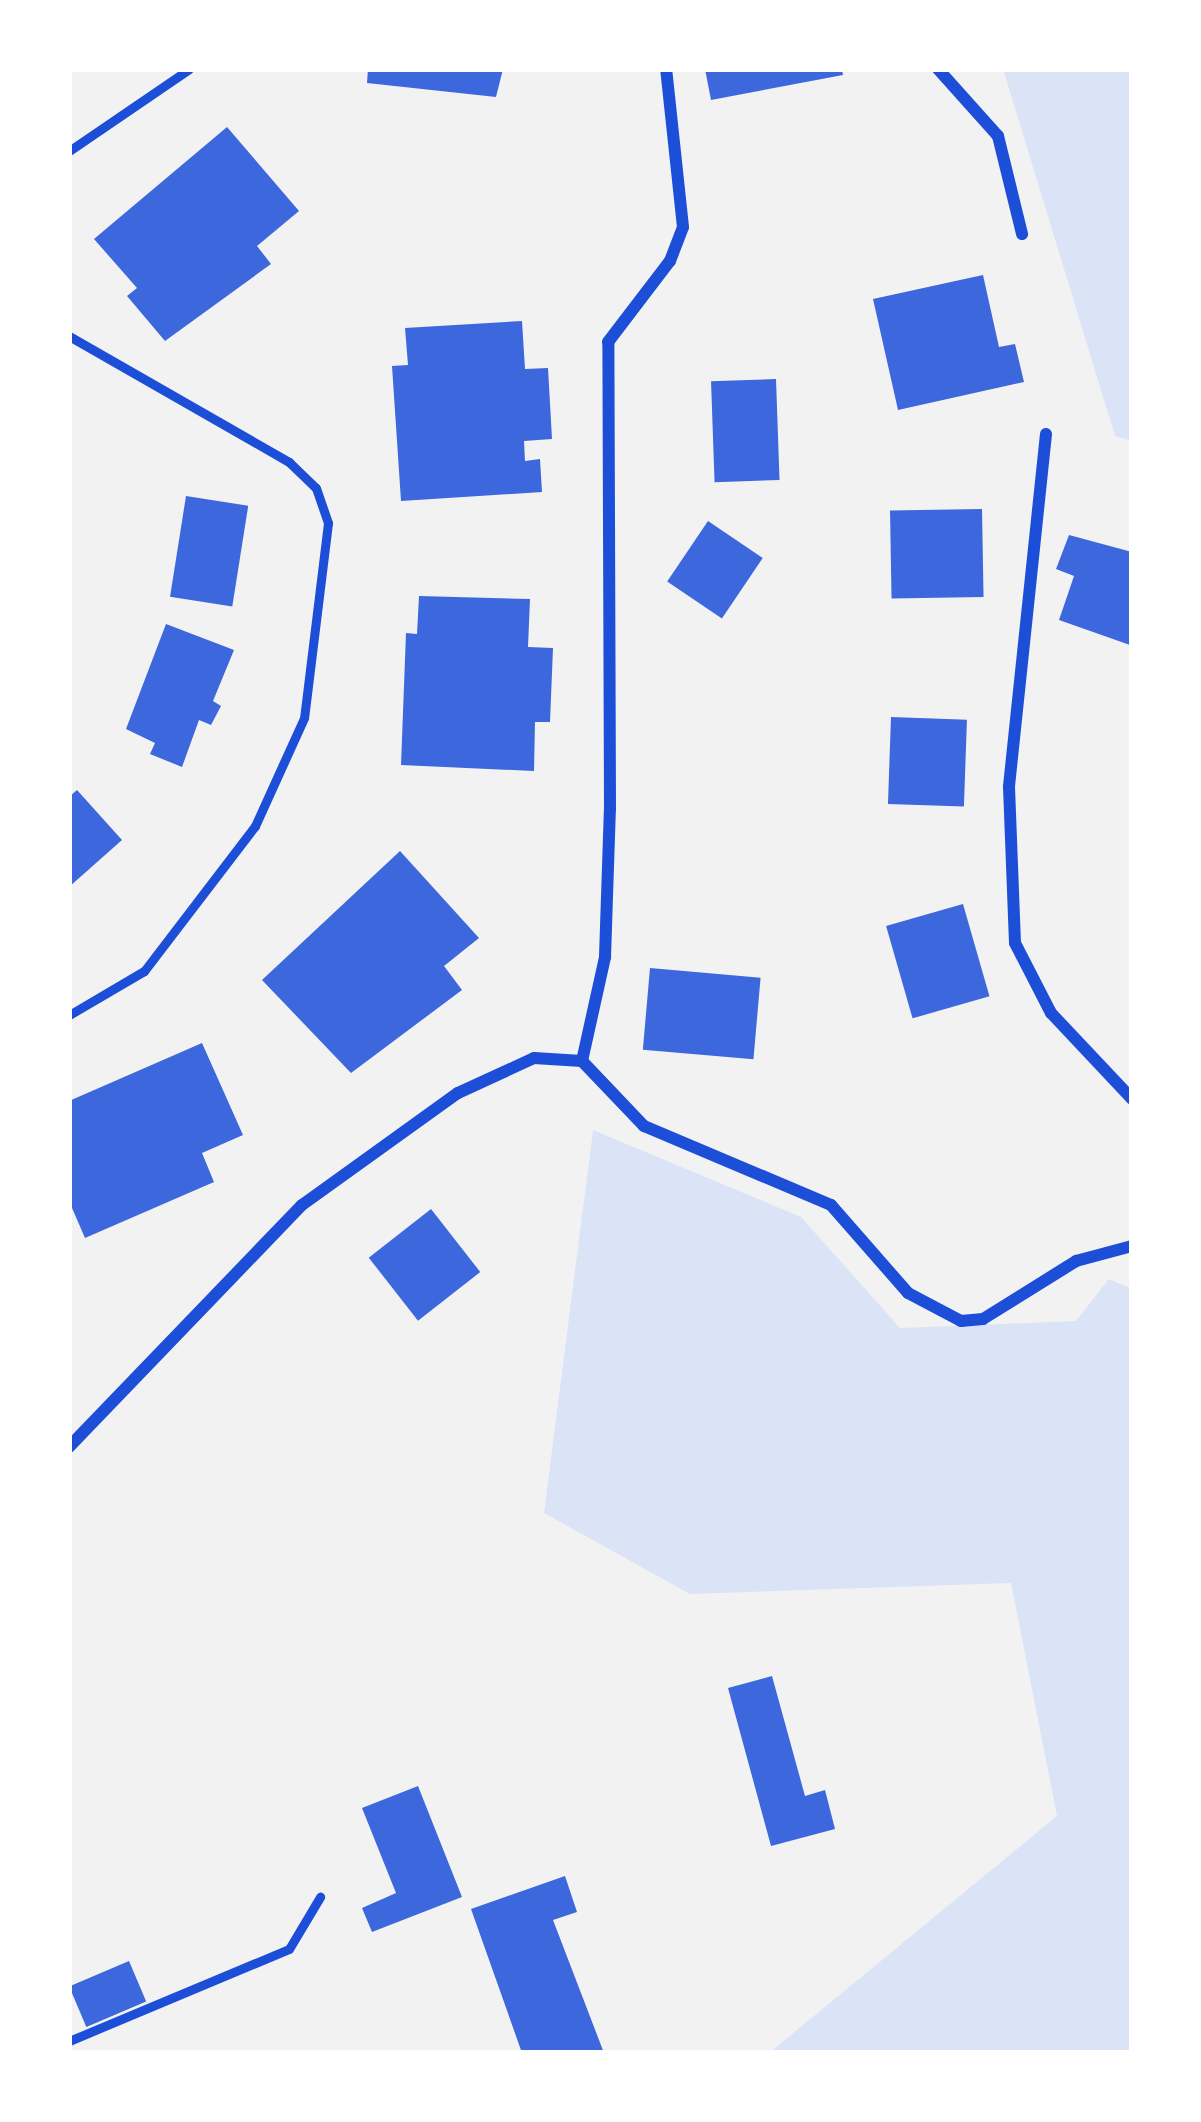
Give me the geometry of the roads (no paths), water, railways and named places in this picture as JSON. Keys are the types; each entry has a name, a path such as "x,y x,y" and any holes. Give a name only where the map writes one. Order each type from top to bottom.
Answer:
{"street":[{"path":"582,1060 605,957 610,809 608,342 670,261 682,227 666,69"},
{"path":"938,69 998,136 1022,234"},
{"path":"1046,434 1009,787 1015,943 1052,1013 1132,1100"},
{"path":"69,1447 302,1205 458,1093 534,1058 582,1060 644,1126 831,1205 908,1293 961,1321 983,1319 1076,1261 1132,1246"}],"lane":[{"path":"69,151 189,69"},
{"path":"69,337 290,462 316,488 328,523 304,718 254,826 144,970 69,1015"},
{"path":"69,2042 289,1949 320,1898"}]}
